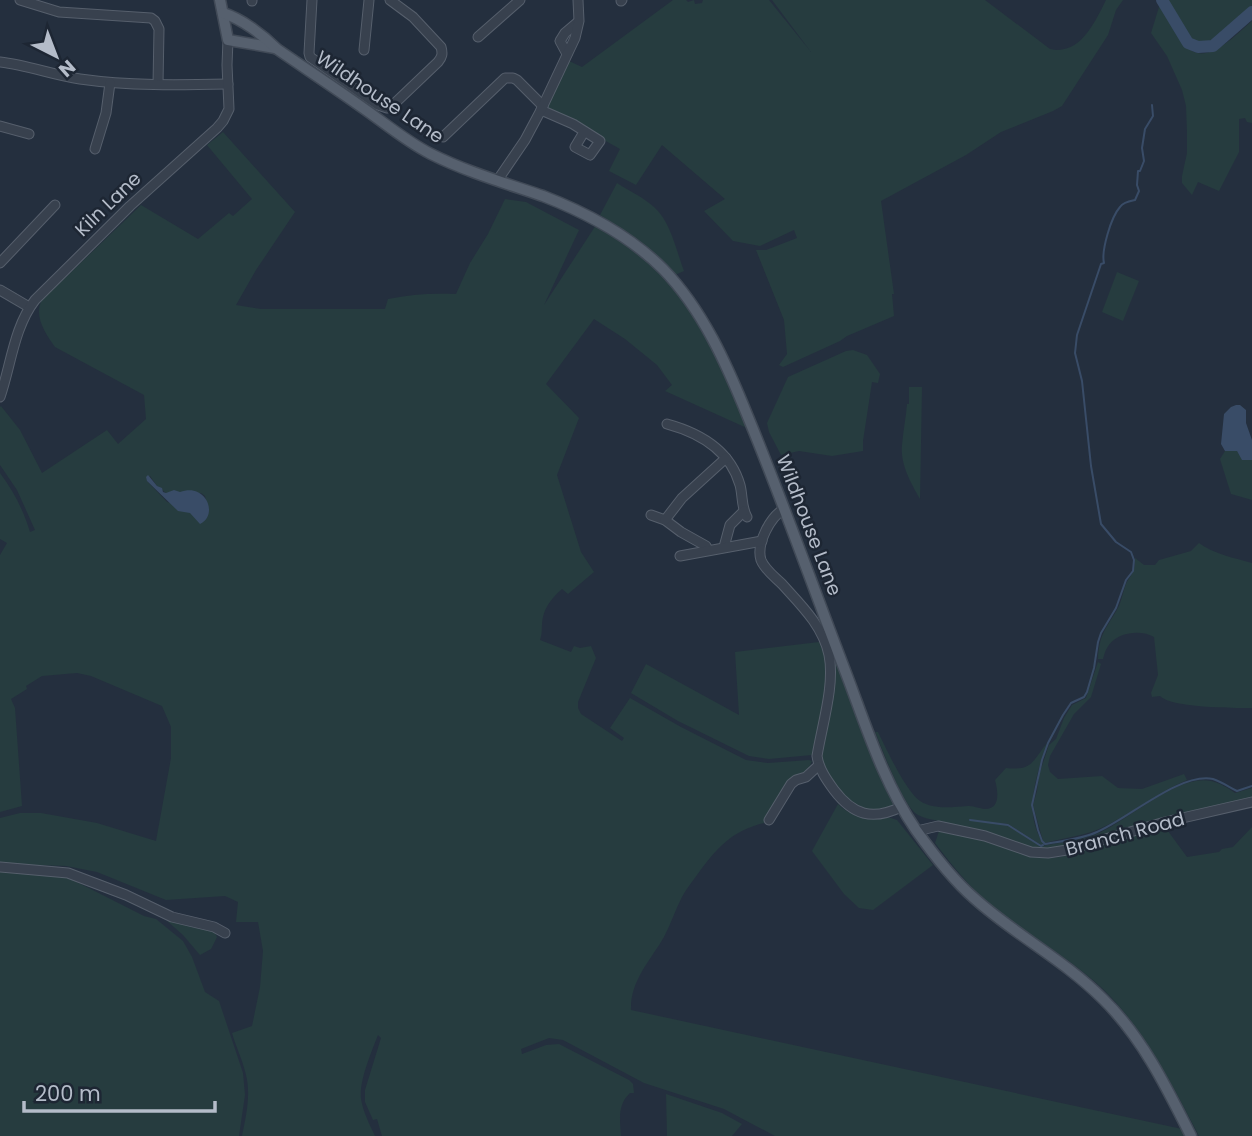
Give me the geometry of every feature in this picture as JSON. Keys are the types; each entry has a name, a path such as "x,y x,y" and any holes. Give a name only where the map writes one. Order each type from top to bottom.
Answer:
{"main road":[{"path":"220,0 228,40"},
{"name":"Wildhouse Lane","path":"223,13 236,18 428,152 462,168 542,196 599,221 661,267 697,314 730,373 887,779 901,807 943,865 974,898 1067,967 1106,1001 1154,1064 1191,1136"},
{"name":"Wildhouse Lane","path":"228,40 278,49"}],"street":[{"path":"20,0 59,12 151,18 159,29 158,83"},
{"path":"312,0 310,57 378,105 387,108 438,62 443,52 413,17 390,0"},
{"path":"365,50 369,0"},
{"path":"478,37 520,0"},
{"path":"497,181 525,140 575,38 579,21 578,0"},
{"name":"Kiln Lane","path":"0,397 17,336 29,307 130,206 223,121 229,109 228,40"},
{"path":"0,62 110,83 228,84"},
{"path":"443,137 505,78 517,80 542,108 584,132"},
{"path":"94,149 106,113 110,83"},
{"path":"0,126 29,134"},
{"path":"0,263 52,206"},
{"path":"0,290 29,307"},
{"path":"667,424 698,435 716,447 736,473 745,514 730,525 724,547"},
{"path":"666,520 682,498 726,458"},
{"path":"784,509 776,514 765,531 760,558 816,624 829,656 830,686 817,756 818,766 850,809 881,814 901,807"},
{"path":"651,515 666,520 709,550"},
{"path":"680,556 762,541"},
{"path":"769,820 791,784 806,777 818,766"},
{"name":"Branch Road","path":"917,831 937,826 985,836 1031,852 1048,853 1252,802"},
{"path":"0,867 68,873 126,895 172,917 214,927 225,933"}],"green space":[{"path":"673,0 694,0 695,4 702,3 703,0 769,0 811,52 772,0 985,0 1050,49 1061,50 1078,42 1085,35 1106,0 1123,0 1116,10 1108,35 1062,106 1001,132 966,155 881,201 894,294 894,316 783,367 779,365 787,354 784,320 756,250 766,250 797,238 794,230 760,246 733,241 704,211 725,199 662,145 636,185 609,171 620,149 547,108 569,61 582,67"},
{"path":"1166,0 1252,0 1252,8 1218,38 1206,43 1191,41"},
{"path":"1162,5 1184,43 1192,51 1199,53 1216,50 1252,21 1252,123 1245,118 1239,119 1239,152 1219,191 1198,182 1192,195 1182,183 1187,153 1186,106 1167,56 1151,33"},
{"path":"223,132 295,212 236,305 261,309 385,309 388,299 422,294 456,294 505,199 526,202 579,230 544,305 596,225 637,252 666,280 695,319 719,362 749,429 665,391 672,385 657,365 625,339 594,319 546,384 579,418 557,475 581,552 594,572 568,594 562,589 553,598 544,613 540,640 571,652 574,646 591,646 596,658 578,702 581,714 622,741 624,738 610,728 630,698 746,760 768,763 812,761 807,773 764,823 742,831 726,842 689,886 664,937 637,980 631,1010 1182,1129 1186,1136 775,1136 724,1109 644,1083 563,1040 549,1038 521,1049 522,1054 546,1045 559,1044 633,1084 634,1093 630,1093 621,1108 621,1136 382,1136 377,1119 373,1120 365,1102 365,1090 381,1038 378,1035 366,1067 361,1092 363,1109 375,1136 242,1136 248,1090 243,1064 232,1033 252,1026 260,987 263,951 258,922 236,922 238,902 225,896 166,900 97,872 66,866 0,866 0,818 20,813 41,813 97,823 156,841 171,758 171,727 162,706 91,676 77,673 42,676 11,699 15,708 22,806 0,812 0,555 7,543 0,539 0,473 18,501 30,532 35,530 17,490 0,465 0,407 20,430 42,473 107,430 118,444 146,419 144,395 55,347 42,325 40,306 42,300 141,205 198,239 229,213 233,216 252,199 207,145","holes":["150,476 166,493 201,493 205,496 209,513 167,502 147,481"]},
{"path":"617,183 660,213 669,228 684,271 675,275 640,243 600,215"},
{"path":"1117,272 1139,281 1123,321 1102,312"},
{"path":"853,350 867,355 880,374 878,383 872,382 863,451 832,456 799,451 781,455 767,423 788,377"},
{"path":"909,387 922,387 920,499 907,473 902,452"},
{"path":"1235,450 1243,458 1252,460 1252,500 1231,494 1220,459 1225,451"},
{"path":"1199,543 1217,553 1252,563 1252,708 1189,705 1160,696 1152,697 1158,675 1154,637 1149,635 1122,635 1111,643 1103,659 1098,659 1102,636 1119,606 1134,569 1135,558 1144,565 1155,565 1159,560 1191,551"},
{"path":"819,642 826,658 825,673 828,681 812,755 769,759 749,756 678,721 631,693 646,664 739,715 735,652"},
{"path":"836,658 892,800 893,804 889,809 861,809 839,793 821,760 832,660"},
{"path":"1098,662 1101,664 1091,697 1074,714 1050,756 1050,772 1058,779 1102,776 1118,788 1142,789 1184,774 1187,780 1099,829 1045,843 1033,805 1039,775 1049,745 1056,739 1064,718 1072,705 1086,698"},
{"path":"875,732 878,732 914,796 925,804 943,807 970,806 984,809 993,806 997,794 995,780 1006,768 1015,769 1031,764 1047,743 1036,781 1033,807 1037,832 1044,844 1041,845 1008,824 969,820 1008,825 1041,846 1094,835 1183,784 1211,781 1235,793 1252,788 1252,800 1111,837 1039,852 918,815 900,790"},
{"path":"838,804 860,816 897,820 933,865 873,910 859,908 844,894 812,851"},
{"path":"1165,827 1187,857 1233,847 1252,827 1252,1136 1199,1136 1157,1059 1118,1005 1075,966 988,903 935,843 939,831 1050,858"},
{"path":"0,871 63,875 144,916 156,919 183,941 205,992 219,1001 243,1073 245,1095 239,1136 0,1136"},
{"path":"166,920 214,931 217,937 211,949 200,955"},
{"path":"666,1094 722,1113 742,1124 732,1136 667,1136"}],"water":[{"path":"1236,405 1246,410 1246,423 1252,440 1252,460 1242,460 1237,451 1225,451 1221,444 1224,414"},
{"path":"148,475 163,492 189,490 203,495 209,507 206,520 200,524 190,513 178,511 147,481"}],"waterway":[{"path":"1162,0 1188,43 1198,47 1213,46 1252,12"},
{"path":"1152,105 1153,116 1145,129 1142,148 1144,161 1138,171 1139,191 1135,200 1121,205 1110,226 1105,243 1104,263 1101,264 1077,335 1075,353 1082,381 1091,466 1101,524 1116,542 1131,552 1134,560 1133,571 1101,633 1087,692 1084,697 1071,703 1048,743 1032,805 1038,830 1045,844 1097,832 1185,782 1213,779 1237,791 1252,786"},
{"path":"970,820 1008,825 1043,845"}]}
